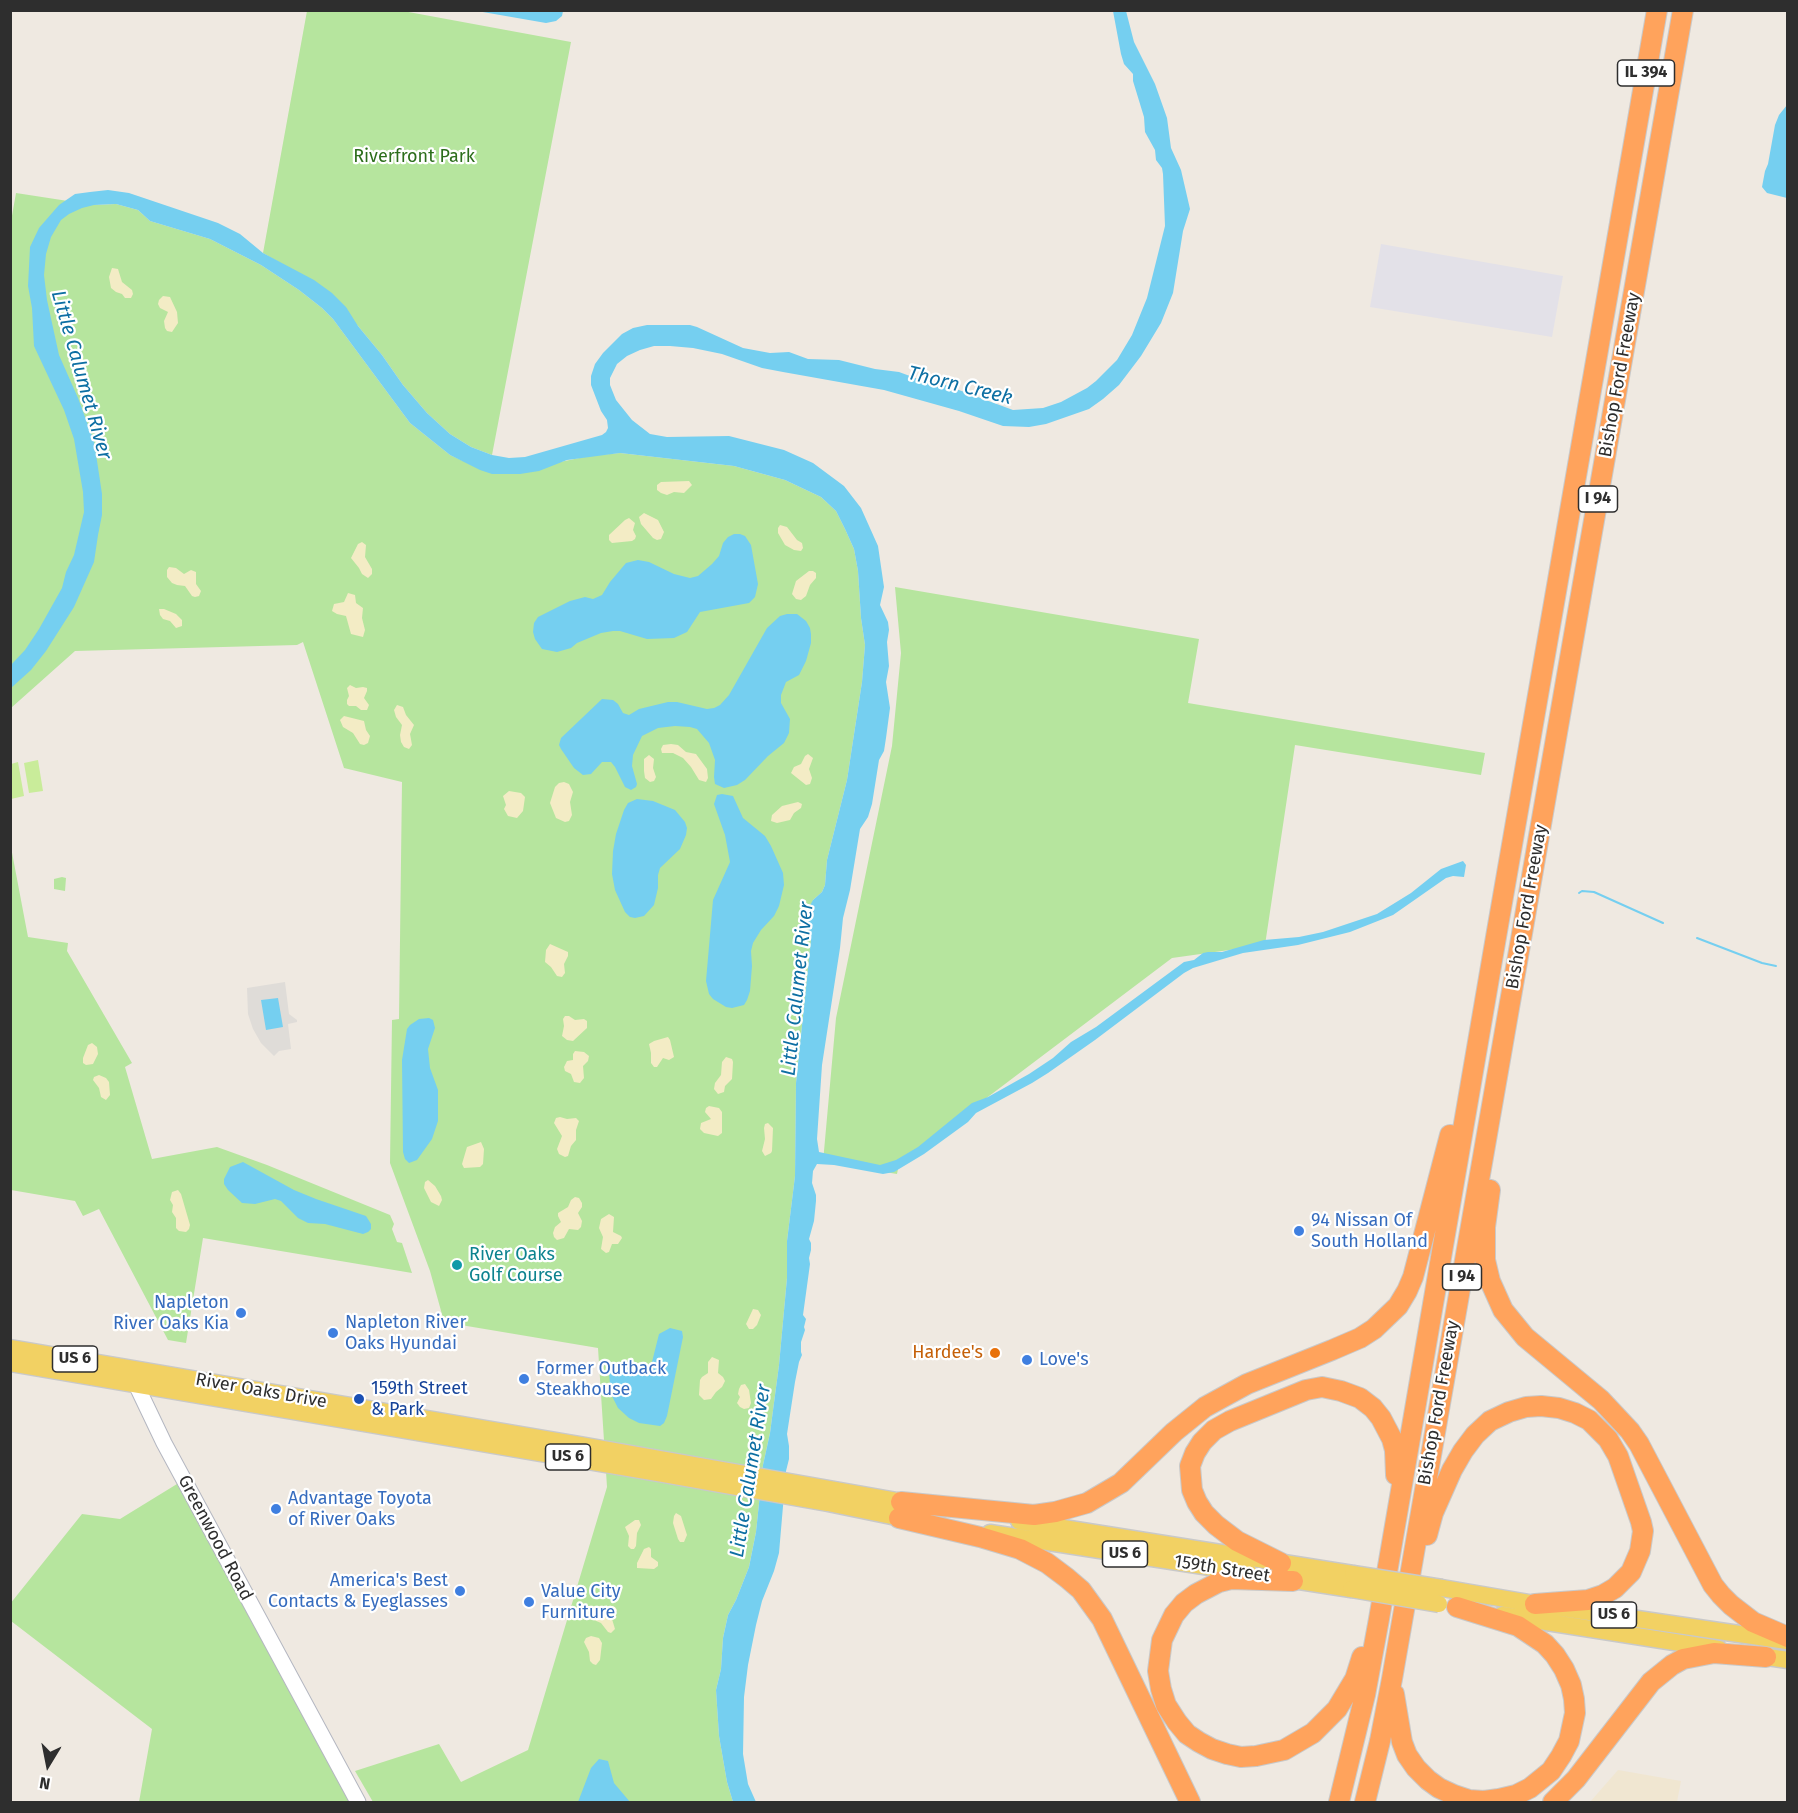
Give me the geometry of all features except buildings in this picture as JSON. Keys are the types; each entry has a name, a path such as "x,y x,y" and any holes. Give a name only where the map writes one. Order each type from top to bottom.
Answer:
{"highway":[{"name":"I 94","path":"1635,136 1636,84 1648,10"},
{"name":"IL 394","path":"1635,136 1657,10"},
{"name":"Bishop Ford Freeway","path":"1365,1803 1392,1678 1683,10"},
{"name":"Bishop Ford Freeway","path":"1339,1803 1365,1695 1379,1619 1635,136"},
{"path":"900,1510 1034,1515 1087,1503 1121,1484 1174,1432 1205,1407 1247,1384 1360,1338 1387,1318 1407,1291 1420,1257 1450,1138 1476,999 1496,937"},
{"path":"1513,988 1508,1075 1484,1234 1485,1260 1495,1294 1512,1323 1525,1337 1601,1400 1630,1431 1713,1585 1721,1595 1753,1622 1788,1637"},
{"path":"1281,1563 1237,1541 1204,1513 1192,1490 1190,1466 1198,1448 1214,1430 1296,1393 1322,1388 1341,1391 1360,1398 1377,1413 1388,1428 1395,1450 1396,1523"},
{"path":"1410,1566 1425,1541 1433,1513 1462,1451 1490,1421 1526,1407 1550,1407 1575,1413 1599,1428 1618,1456 1641,1522 1640,1551 1631,1572 1624,1581 1603,1595 1588,1600 1535,1604"},
{"path":"900,1510 1020,1549 1047,1563 1081,1590 1102,1618 1190,1803"},
{"path":"1293,1581 1231,1579 1219,1582 1207,1587 1185,1603 1174,1615 1167,1628 1159,1654 1158,1671 1166,1705 1187,1734 1212,1749 1240,1756 1269,1754 1284,1750 1313,1733 1326,1722 1346,1695 1355,1679 1379,1619"},
{"path":"1392,1678 1399,1730 1407,1755 1422,1774 1439,1788 1469,1800 1500,1799 1530,1788 1551,1771 1569,1741 1575,1713 1571,1685 1564,1669 1545,1644 1518,1626 1446,1600"},
{"path":"1553,1803 1576,1779 1651,1682 1672,1665 1690,1657 1714,1653 1766,1656"}],"main road":[{"name":"River Oaks Drive","path":"10,1348 127,1367 900,1510"},
{"name":"River Oaks Drive","path":"10,1363 724,1477"},
{"name":"159th Street","path":"900,1510 1281,1563 1352,1581 1446,1600"},
{"name":"159th Street","path":"900,1510 1293,1581 1352,1581"},
{"name":"US 6","path":"1446,1600 1535,1604 1788,1641"},
{"name":"US 6","path":"1446,1600 1788,1660"}],"street":[{"name":"Greenwood Road","path":"127,1367 170,1454 358,1803"}],"shaded area":[{"path":"1381,244 1563,276 1552,337 1370,307"},
{"path":"285,982 289,1014 297,1022 288,1024 291,1049 279,1051 274,1056 261,1043 253,1029 248,1014 247,988"},
{"path":"1618,1770 1681,1781 1677,1802 1590,1802"}],"green space":[{"name":"Riverfront Park","path":"307,11 403,11 571,42 492,455 471,447 450,434 427,413 403,385 358,326 287,267 263,253"},
{"name":"River Oaks Golf Course","path":"16,193 94,205 116,204 138,210 150,221 210,239 261,265 322,308 333,319 410,423 450,455 463,461 555,463 620,453 734,466 785,480 821,497 836,511 854,549 865,645 862,682 847,780 827,860 825,885 822,892 813,900 807,925 811,940 796,1083 795,1176 787,1241 787,1278 779,1365 770,1433 763,1465 756,1532 749,1567 728,1615 716,1690 719,1736 733,1802 373,1802 355,1771 439,1744 461,1782 528,1750 607,1487 598,1348 443,1322 430,1271 390,1163 392,1020 399,1019 402,782 344,768 303,642 297,645 75,651 11,708 10,227"},
{"path":"895,587 1199,639 1188,703 1485,753 1481,775 1295,745 1265,945 1172,958 899,1164 897,1174 823,1162 836,1018 892,746 901,653"},
{"path":"38,760 43,791 29,793 24,763"},
{"path":"18,762 24,796 11,799 11,764"},
{"path":"10,842 28,937 68,943 67,951 132,1063 125,1067 152,1159 217,1147 390,1215 394,1224 392,1229 397,1242 402,1243 412,1273 203,1238 186,1343 168,1340 99,1209 83,1216 75,1201 11,1190"},
{"path":"66,878 65,891 54,889 54,879"},
{"path":"177,1484 352,1802 139,1802 152,1729 11,1621 10,1604 82,1514 120,1519"}],"sand":[{"path":"112,268 118,269 122,282 132,290 131,298 125,298 111,288 109,277"},
{"path":"163,296 170,297 177,312 178,323 172,332 165,328 164,321 168,312 160,308 158,304"},
{"path":"689,481 692,485 684,493 674,492 667,495 657,490 657,485 661,482"},
{"path":"644,513 658,520 664,532 661,539 653,538 641,524 639,517"},
{"path":"629,518 635,523 633,530 635,539 612,543 609,535"},
{"path":"780,525 787,527 802,543 801,551 785,545 778,533"},
{"path":"362,542 366,545 365,557 372,569 372,574 368,578 362,574 351,558 358,544"},
{"path":"169,567 176,568 184,574 191,570 196,572 196,584 201,591 199,596 192,596 185,586 172,583 167,577"},
{"path":"809,571 816,573 816,578 810,585 806,596 801,600 796,599 792,594 796,581"},
{"path":"348,593 355,595 356,603 363,608 362,618 365,630 363,637 351,634 346,616 332,611 334,604 344,602"},
{"path":"159,609 176,614 182,620 182,626 176,628 170,621 163,619"},
{"path":"350,685 356,688 367,688 364,698 369,705 367,710 347,704 349,696 347,688"},
{"path":"397,705 403,707 414,725 410,734 412,745 409,749 401,742 402,725 394,710"},
{"path":"344,716 364,721 370,736 368,743 360,744 353,733 343,727 340,720"},
{"path":"663,745 678,745 686,752 696,754 707,769 706,782 699,780 683,758 673,753 662,753"},
{"path":"808,754 813,758 809,769 812,778 810,784 806,785 791,773"},
{"path":"649,755 654,759 653,768 656,777 650,782 645,778 644,771 644,759"},
{"path":"564,782 569,784 573,792 570,802 572,815 569,821 565,822 556,818 550,803 555,787"},
{"path":"509,791 521,793 525,797 523,811 517,818 508,816 504,809 506,805 503,796"},
{"path":"798,802 802,804 801,808 790,820 777,823 771,821 772,815 782,806"},
{"path":"550,944 568,952 564,964 565,973 562,977 557,976 545,962 546,950"},
{"path":"565,1016 587,1021 587,1028 573,1041 562,1036"},
{"path":"668,1037 674,1057 669,1060 663,1058 657,1067 654,1067 651,1063 649,1044"},
{"path":"92,1043 97,1047 98,1054 93,1064 86,1065 83,1063 83,1058 88,1045"},
{"path":"575,1051 584,1052 589,1056 583,1066 584,1078 580,1083 574,1082 571,1074 565,1071 564,1067 567,1061 573,1060"},
{"path":"726,1057 732,1059 733,1062 732,1079 725,1086 724,1092 718,1094 714,1089 715,1083 721,1075 722,1062"},
{"path":"99,1075 109,1082 110,1095 106,1100 101,1097 99,1088 93,1080"},
{"path":"709,1106 719,1108 722,1112 722,1133 718,1136 704,1133 700,1129 701,1123 711,1119 705,1112"},
{"path":"556,1118 576,1118 579,1121 576,1140 568,1156 565,1157 559,1154 557,1149 562,1136 554,1123"},
{"path":"768,1123 773,1128 772,1151 765,1156 762,1151 765,1139 764,1128"},
{"path":"481,1142 484,1149 483,1164 480,1167 464,1168 462,1164 467,1147"},
{"path":"428,1180 441,1196 439,1206 431,1202 424,1188"},
{"path":"178,1190 190,1225 186,1232 176,1228 176,1218 172,1212 173,1205 170,1200 172,1192"},
{"path":"575,1197 579,1198 582,1203 578,1213 582,1221 581,1227 578,1230 569,1229 564,1238 557,1240 553,1233 555,1227 561,1222 558,1213 568,1207"},
{"path":"609,1214 614,1217 613,1232 622,1238 618,1244 612,1244 609,1252 606,1253 601,1249 603,1237 599,1228 601,1219"},
{"path":"753,1309 758,1310 761,1315 757,1325 749,1329 746,1324"},
{"path":"712,1357 719,1360 718,1373 725,1381 711,1399 704,1400 699,1395 700,1380 708,1373 708,1362"},
{"path":"745,1384 749,1390 751,1403 749,1408 744,1409 737,1403 740,1397 739,1389"},
{"path":"676,1513 681,1516 687,1535 684,1542 678,1539 673,1523"},
{"path":"639,1520 641,1525 637,1533 636,1546 631,1549 628,1546 629,1536 625,1527"},
{"path":"649,1547 651,1557 658,1562 658,1566 654,1569 637,1568 644,1549"},
{"path":"612,1606 617,1610 612,1619 615,1629 611,1633 601,1623 594,1620 591,1614 594,1610 604,1610"},
{"path":"591,1636 599,1638 602,1643 600,1660 596,1665 590,1661 584,1642"}],"water":[{"path":"477,11 563,11 562,16 556,21 546,23"},
{"path":"1113,11 1126,11 1134,42 1155,84 1167,118 1171,148 1181,170 1190,209 1183,231 1173,293 1161,323 1141,356 1119,385 1103,399 1089,409 1046,424 1029,427 1003,426 884,390 762,368 722,354 670,346 654,346 627,356 617,364 610,378 610,385 616,400 632,420 650,434 667,437 729,436 784,450 813,463 844,486 861,508 878,546 884,587 880,605 889,630 887,642 889,666 886,682 890,708 884,751 879,760 868,817 860,829 843,918 822,1065 817,1139 819,1152 880,1165 896,1160 918,1147 972,1103 988,1097 1053,1058 1071,1042 1096,1027 1184,962 1194,960 1203,953 1222,952 1264,940 1323,932 1377,914 1411,893 1441,869 1463,861 1466,865 1464,877 1446,878 1393,915 1350,932 1298,945 1243,953 1193,968 1048,1073 976,1113 968,1122 924,1154 894,1172 883,1174 817,1164 813,1171 812,1183 816,1201 809,1239 811,1243 810,1264 803,1315 806,1319 805,1330 801,1342 802,1355 795,1382 787,1434 789,1459 779,1553 756,1625 744,1697 743,1754 748,1784 756,1802 733,1802 719,1736 716,1690 728,1615 749,1567 756,1532 763,1465 770,1433 779,1365 787,1278 787,1241 795,1176 796,1083 811,940 807,925 807,911 825,885 827,860 847,780 862,682 865,645 858,571 854,549 845,529 836,511 821,497 785,480 734,466 620,453 567,460 539,471 520,474 492,474 480,470 450,455 410,423 333,319 299,290 261,265 210,239 150,221 138,210 116,204 94,205 82,208 61,220 51,237 46,254 44,275 59,355 94,441 102,494 102,515 94,562 74,607 46,651 31,670 11,688 10,666 25,650 39,629 62,588 74,555 84,512 74,439 64,410 34,346 28,286 30,247 39,228 59,205 75,194 90,192 108,190 129,193 218,223 240,234 263,253 314,280 332,293 346,307 403,385 427,413 450,434 471,447 492,455 509,458 525,457 606,432 607,420 591,385 595,364 622,334 633,328 647,325 690,325 743,348 770,353 789,352 808,359 839,360 899,372 918,379 929,379 1013,410 1043,408 1061,402 1087,388 1117,360 1132,335 1147,298 1165,226 1162,168 1156,160 1155,150 1145,132 1144,117 1133,74 1124,64 1121,54"},
{"path":"1787,105 1787,198 1767,193 1762,187 1775,125"},
{"path":"734,534 745,536 751,545 758,584 755,597 749,603 700,612 687,632 674,638 647,639 613,631 601,633 571,648 557,652 542,649 535,639 534,623 538,617 570,601 585,597 593,599 602,595 626,563 638,560 649,562 674,574 690,578 698,576 719,556 723,543"},
{"path":"797,614 806,621 811,634 806,661 799,675 786,682 781,695 781,703 790,719 789,733 784,743 737,785 724,788 715,784 715,760 709,743 697,729 690,727 658,728 642,736 633,755 632,766 637,784 631,790 625,787 611,762 602,762 591,774 583,775 574,768 561,749 559,745 561,738 602,699 613,700 623,713 629,715 639,709 668,702 707,709 720,705 729,695 767,628 780,616"},
{"path":"717,795 733,796 743,818 765,836 783,873 784,885 774,916 753,943 750,991 747,1000 744,1005 732,1008 713,999 709,994 706,981 713,900 730,862 725,835 714,804"},
{"path":"637,799 653,801 675,810 687,828 680,849 660,868 654,905 644,916 635,918 625,912 615,890 612,874 616,834 624,810 628,803"},
{"path":"278,998 283,1027 266,1030 261,1000"},
{"path":"419,1019 433,1020 435,1028 428,1049 430,1068 438,1090 438,1121 432,1139 417,1160 409,1163 403,1152 402,1060 407,1029"},
{"path":"243,1162 294,1190 366,1216 371,1229 363,1234 325,1224 308,1223 298,1218 281,1201 275,1199 255,1204 242,1203 228,1190 224,1179 230,1167"},
{"path":"670,1328 682,1331 683,1337 667,1416 660,1426 639,1423 618,1408 611,1394 609,1373 616,1365 646,1369 651,1366 659,1334"},
{"path":"599,1759 608,1761 614,1783 630,1802 578,1802 591,1768"}],"waterway":[{"path":"1579,893 1594,892 1663,923"},
{"path":"1697,938 1762,963 1776,966"}],"place":[{"name":"94 Nissan Of South Holland","path":"1299,1231"},
{"name":"River Oaks Golf Course","path":"457,1265"},
{"name":"Napleton River Oaks Kia","path":"241,1313"},
{"name":"Napleton River Oaks Hyundai","path":"333,1333"},
{"name":"Hardee's","path":"995,1353"},
{"name":"Love's","path":"1027,1360"},
{"name":"Former Outback Steakhouse","path":"524,1379"},
{"name":"159th Street & Park","path":"359,1399"},
{"name":"Advantage Toyota of River Oaks","path":"276,1509"},
{"name":"America's Best Contacts & Eyeglasses","path":"460,1591"},
{"name":"Value City Furniture","path":"529,1602"}],"water label":[{"name":"Little Calumet River","path":"81,375"},
{"name":"Thorn Creek","path":"960,386"},
{"name":"Little Calumet River","path":"798,989"},
{"name":"Little Calumet River","path":"751,1471"}]}
